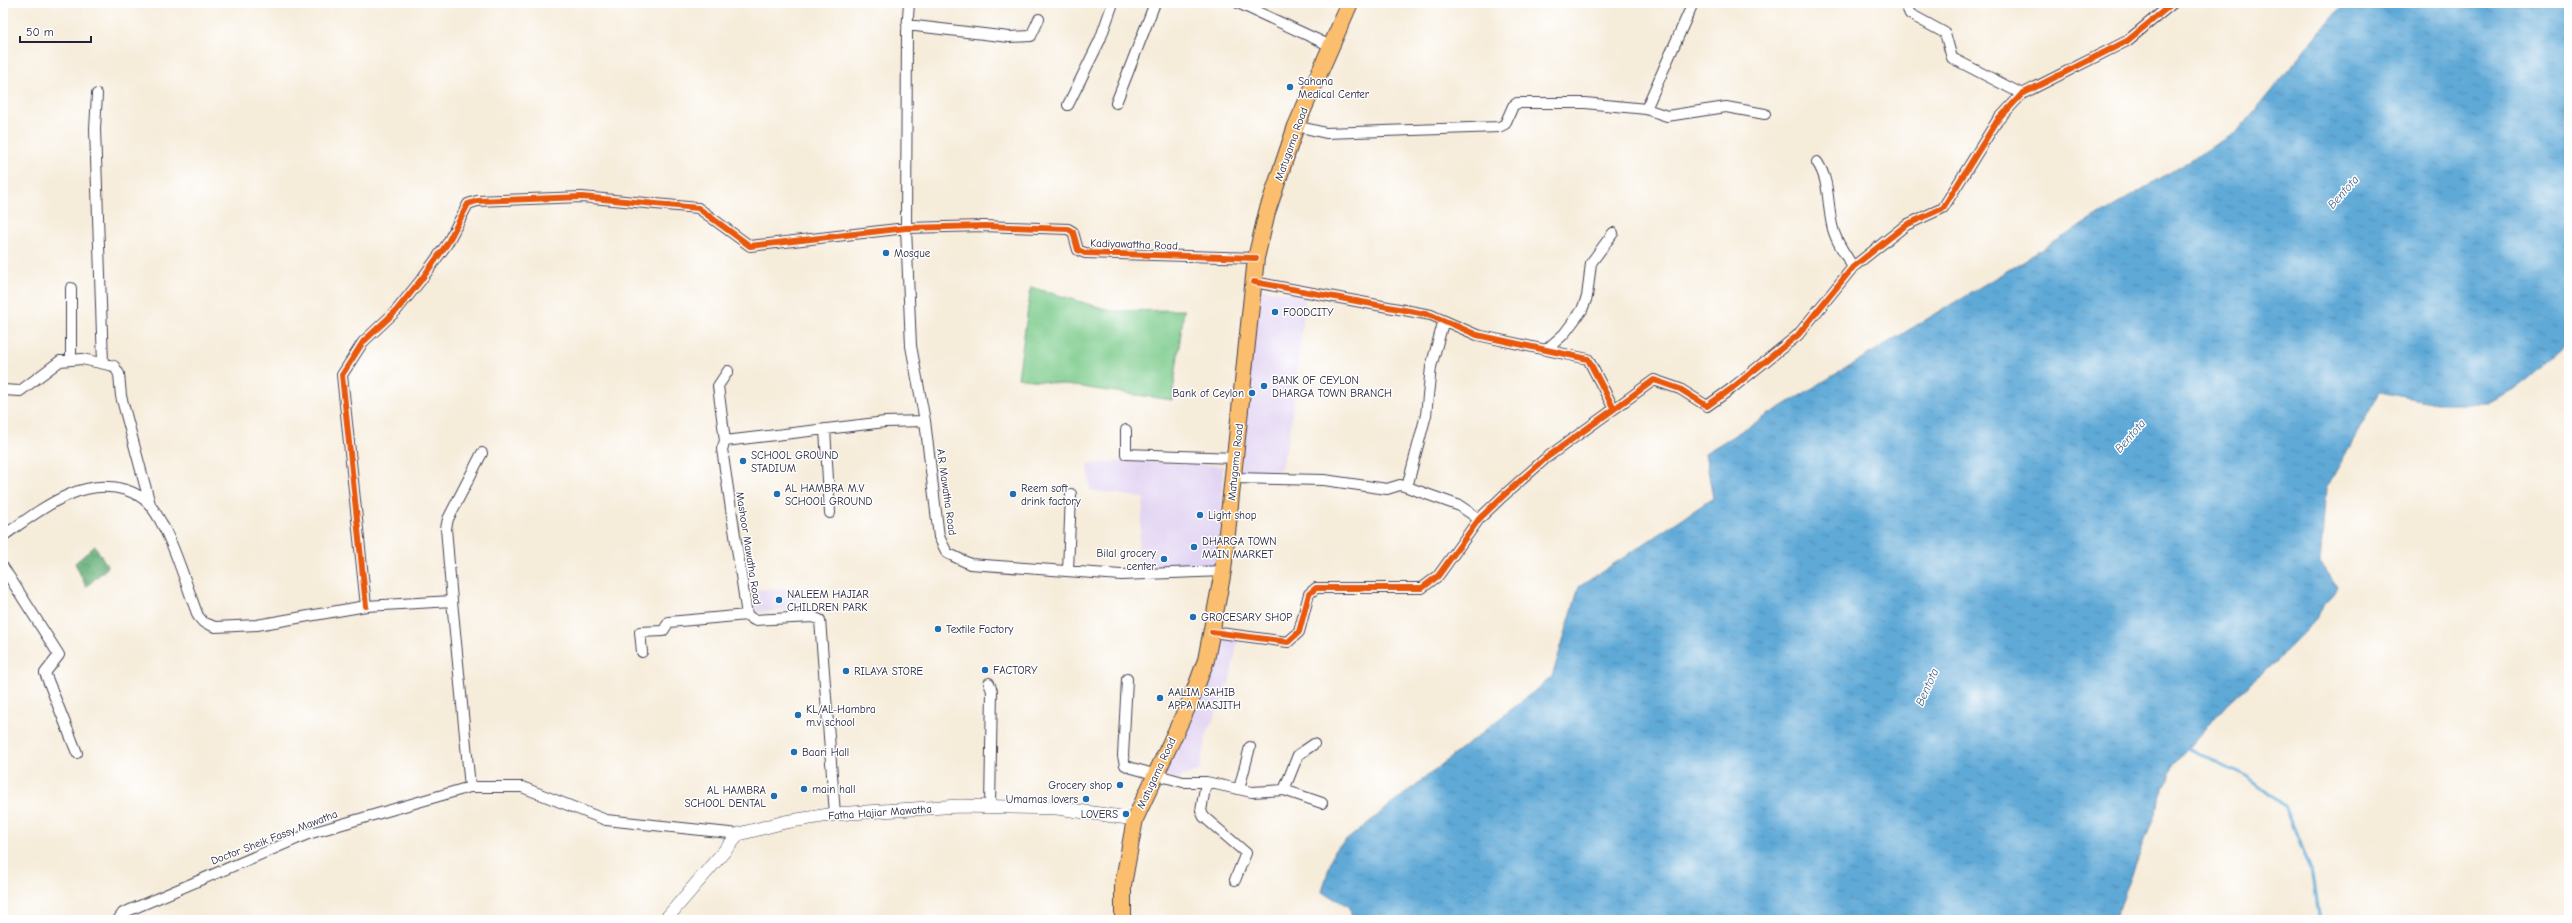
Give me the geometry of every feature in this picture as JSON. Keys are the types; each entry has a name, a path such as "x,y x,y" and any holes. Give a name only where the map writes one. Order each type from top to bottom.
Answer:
{"main road":[{"name":"Matugama Road","path":"1123,920 1123,885 1135,819 1193,695 1206,660 1212,632 1223,571 1234,478 1256,258 1267,212 1296,126 1350,3"}],"street":[{"name":"A.R Mawatha Road","path":"909,3 907,25 906,228 911,346 925,421 939,537 947,553 970,564 1121,575 1223,571"},
{"path":"1068,104 1100,40 1113,3"},
{"path":"1116,103 1155,3"},
{"path":"1238,3 1331,46"},
{"path":"1646,109 1693,3"},
{"path":"1905,3 1910,14 1945,33 1952,58 2022,94"},
{"path":"1212,632 1288,642 1299,632 1308,594 1316,588 1422,588 1438,576 1479,519 1546,458 1654,380 1680,389 1707,406 1731,389 1798,335 1853,267 1906,224 1943,208 1997,121 2022,94 2127,41 2173,3"},
{"path":"907,25 1010,37 1031,36 1039,19"},
{"path":"97,94 95,129 103,363"},
{"path":"1296,126 1326,133 1499,127 1505,124 1513,106 1517,103 1585,103 1646,109 1667,116 1726,107 1765,114"},
{"path":"1818,162 1825,174 1832,227 1841,248 1853,267"},
{"path":"366,606 342,375 363,342 396,311 421,280 447,244 468,204 477,201 582,197 698,208 750,246 906,228"},
{"name":"Kadiyawattha Road","path":"906,228 984,226 1068,229 1073,232 1078,250 1085,252 1256,258"},
{"path":"1546,350 1564,334 1582,310 1587,297 1591,263 1613,233"},
{"path":"1254,282 1431,315 1443,322 1477,335 1588,358 1614,409"},
{"path":"70,360 71,288"},
{"path":"1407,487 1426,415 1431,367 1443,322"},
{"path":"3,390 20,391 60,361 82,359 114,366 118,374 121,396 150,504 167,534 198,616 203,622 215,627 257,625 366,606 452,600"},
{"name":"Mashoor Mawatha Road","path":"728,371 718,386 725,441 722,449 747,615 754,620 814,617 820,620 835,814"},
{"path":"725,441 885,422 925,421"},
{"path":"825,429 830,513"},
{"path":"1126,430 1126,454 1235,458"},
{"path":"470,787 446,528 448,519 482,453"},
{"path":"1234,478 1324,480 1387,489 1400,485 1460,506 1479,519"},
{"path":"3,536 49,503 89,488 114,487 137,494 150,504"},
{"path":"1068,571 1071,494"},
{"path":"3,567 59,655 45,673 77,753"},
{"path":"642,652 640,632 663,631 668,622 747,615"},
{"path":"1127,679 1123,756 1125,765 1155,776 1183,782 1206,782 1252,792 1284,790 1322,803"},
{"path":"989,683 992,690 990,806"},
{"path":"1284,790 1298,755 1314,744"},
{"path":"1239,789 1250,747"},
{"path":"1206,782 1201,811 1204,817 1246,853 1235,880"},
{"name":"Doctor Sheik Fassy Mawatha","path":"118,920 124,913 308,834 470,787 522,787 606,820 739,834"},
{"name":"Fatha Hajiar Mawatha","path":"739,834 785,822 835,814 990,806 1058,808 1135,819"},
{"path":"665,920 739,834"}],"shaded area":[{"path":"1256,288 1306,296 1289,438 1280,470 1240,476"},
{"path":"1131,461 1223,466 1220,569 1136,569 1144,498 1090,490 1088,464"},
{"name":"NALEEM HAJIAR CHILDREN PARK","path":"803,588 803,610 756,612 753,590"},
{"path":"1213,635 1238,639 1230,681 1206,736 1200,770 1183,776 1179,780 1159,773"}],"green space":[{"path":"1031,287 1112,311 1184,310 1172,400 1018,378"},
{"path":"95,546 108,567 86,587 75,563"}],"water":[{"name":"Bentota","path":"2344,3 2569,3 2569,341 2518,386 2488,403 2436,403 2380,392 2326,489 2320,563 2337,587 2308,629 2276,661 2229,702 2174,763 2115,920 1352,920 1350,907 1322,892 1334,850 1552,677 1579,587 1713,498 1705,453 2237,132"}],"waterway":[{"path":"2187,748 2248,778 2285,806 2311,870 2319,920"}],"cycle path":[{"path":"1614,409 1654,380 1680,389 1707,406 1731,389 1798,335 1853,267 1906,225 1943,208 1997,121 2022,94 2127,41 2173,3"},
{"path":"366,606 342,375 363,342 396,311 421,280 447,244 468,204 477,201 582,197 698,208 750,246 906,228 984,226 1068,229 1073,232 1078,250 1085,253 1256,258"},
{"path":"1212,632 1288,642 1299,632 1309,594 1316,588 1422,588 1438,576 1479,519 1502,497 1546,458 1614,409 1588,359 1477,335 1431,315 1254,282"}],"place":[{"name":"Sahana Medical Center","path":"1290,87"},
{"name":"Mosque","path":"886,253"},
{"name":"FOODCITY","path":"1275,312"},
{"name":"BANK OF CEYLON DHARGA TOWN BRANCH","path":"1264,386"},
{"name":"Bank of Ceylon","path":"1252,393"},
{"name":"SCHOOL GROUND STADIUM","path":"743,461"},
{"name":"AL HAMBRA M.V SCHOOL GROUND","path":"777,494"},
{"name":"Reem soft drink factory","path":"1013,494"},
{"name":"Light shop","path":"1200,515"},
{"name":"DHARGA TOWN MAIN MARKET","path":"1194,547"},
{"name":"Bilal grocery center","path":"1164,559"},
{"name":"NALEEM HAJIAR CHILDREN PARK","path":"779,600"},
{"name":"GROCESARY SHOP","path":"1193,617"},
{"name":"Textile Factory","path":"938,629"},
{"name":"FACTORY","path":"985,670"},
{"name":"RILAYA STORE","path":"846,671"},
{"name":"AALIM SAHIB APPA MASJITH","path":"1160,698"},
{"name":"KL/AL-Hambra m.v school","path":"798,715"},
{"name":"Baari Hall","path":"794,752"},
{"name":"Grocery shop","path":"1120,785"},
{"name":"main hall","path":"804,789"},
{"name":"AL HAMBRA SCHOOL DENTAL","path":"774,796"},
{"name":"Umamas lovers","path":"1086,799"},
{"name":"LOVERS","path":"1126,814"}]}
